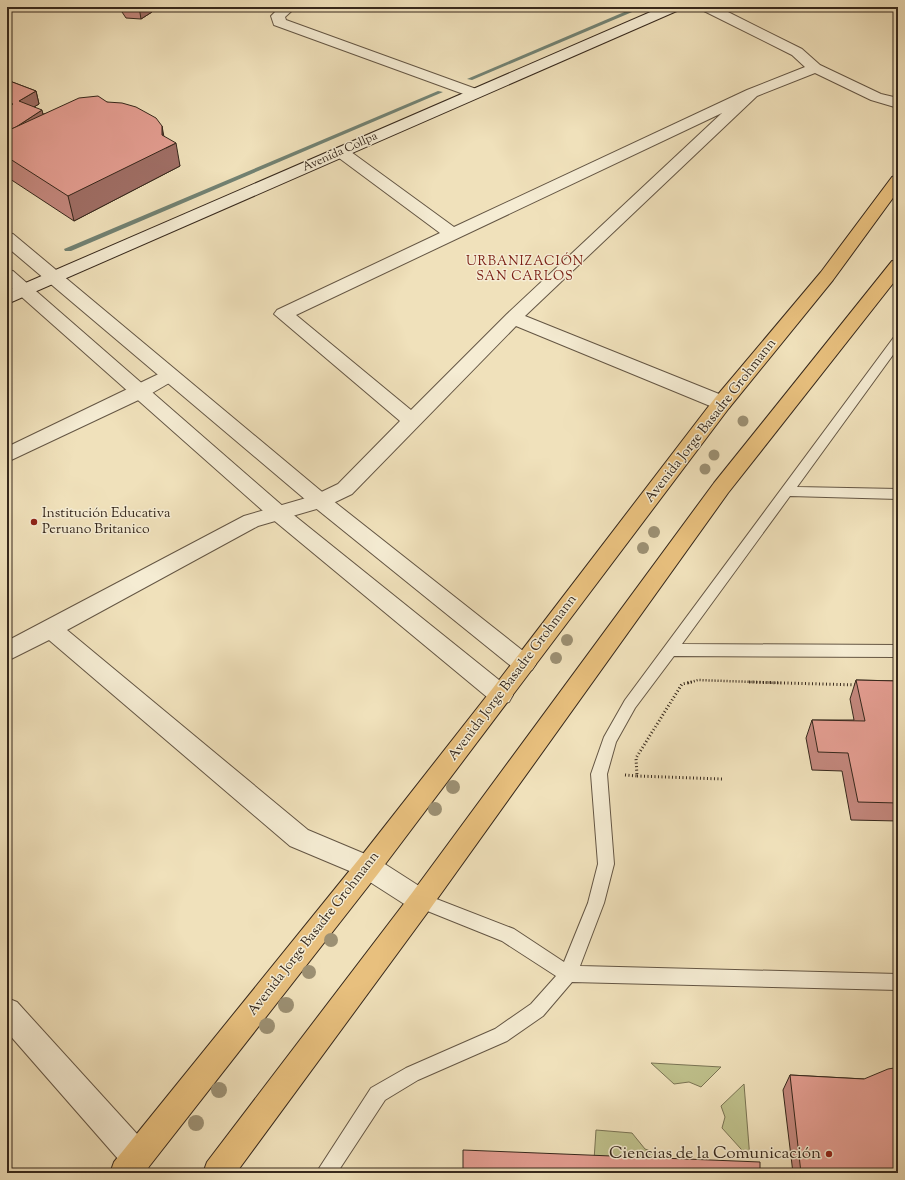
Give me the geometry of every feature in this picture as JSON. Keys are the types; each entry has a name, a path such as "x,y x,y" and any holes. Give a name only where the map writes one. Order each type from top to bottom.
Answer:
{"highway":[{"name":"Avenida Jorge Basadre Grohmann","path":"131,1165 368,867 501,695 722,403 827,276 898,180"},
{"path":"827,276 898,201"},
{"path":"881,285 898,257"},
{"path":"218,1173 421,901 721,488 898,265"}],"street":[{"path":"289,7 279,13 279,22 474,93"},
{"name":"Avenida Collpa","path":"7,298 674,7"},
{"path":"707,7 797,52 815,68 876,97 898,103"},
{"path":"412,421 282,314 752,93 815,68"},
{"path":"7,652 251,521 320,501 345,489 513,318 752,93"},
{"path":"341,152 452,234"},
{"path":"7,238 320,501 524,664"},
{"path":"7,276 26,290 278,512 501,695"},
{"path":"513,318 722,403"},
{"path":"7,455 140,391 169,375"},
{"path":"51,629 299,838 368,867 421,901"},
{"path":"7,1011 131,1165"}],"lane":[{"path":"326,1173 378,1094 418,1071 501,1034 537,1010 568,974 596,903 606,864 600,814 599,774 609,741 630,704 898,340"},
{"path":"786,491 898,494"},
{"path":"669,650 898,651"},
{"path":"421,901 508,935 568,974 898,982"}],"path":[{"path":"636,776 636,758 682,684 698,680 866,685"},
{"path":"599,774 722,779"}],"green space":[{"path":"651,1063 721,1067 701,1087 689,1082 674,1084"},
{"path":"744,1084 750,1159 722,1128 725,1117 721,1106"},
{"path":"596,1130 632,1133 645,1149 667,1157 665,1164 594,1160"}],"building":[{"path":"7,80 36,91 19,101 42,110 16,127 7,131 7,108 13,104 7,102"},
{"path":"98,96 107,102 122,103 136,107 156,118 162,126 162,135 176,143 68,196 7,157 7,131 79,98"},
{"path":"856,680 898,681 898,803 858,802 848,753 818,752 812,720 865,721"},
{"path":"894,1068 898,1073 898,1173 801,1173 790,1075 864,1079"},
{"path":"463,1150 760,1162 760,1173 463,1173"}],"waterway":[{"path":"470,79 641,7"},
{"path":"68,249 440,92"}],"place":[{"name":"Institución Educativa Peruano Britanico","path":"34,522"},
{"name":"Ciencias de la Comunicación","path":"829,1154"}],"district":[{"name":"URBANIZACIÓN SAN CARLOS","path":"525,270"}]}
